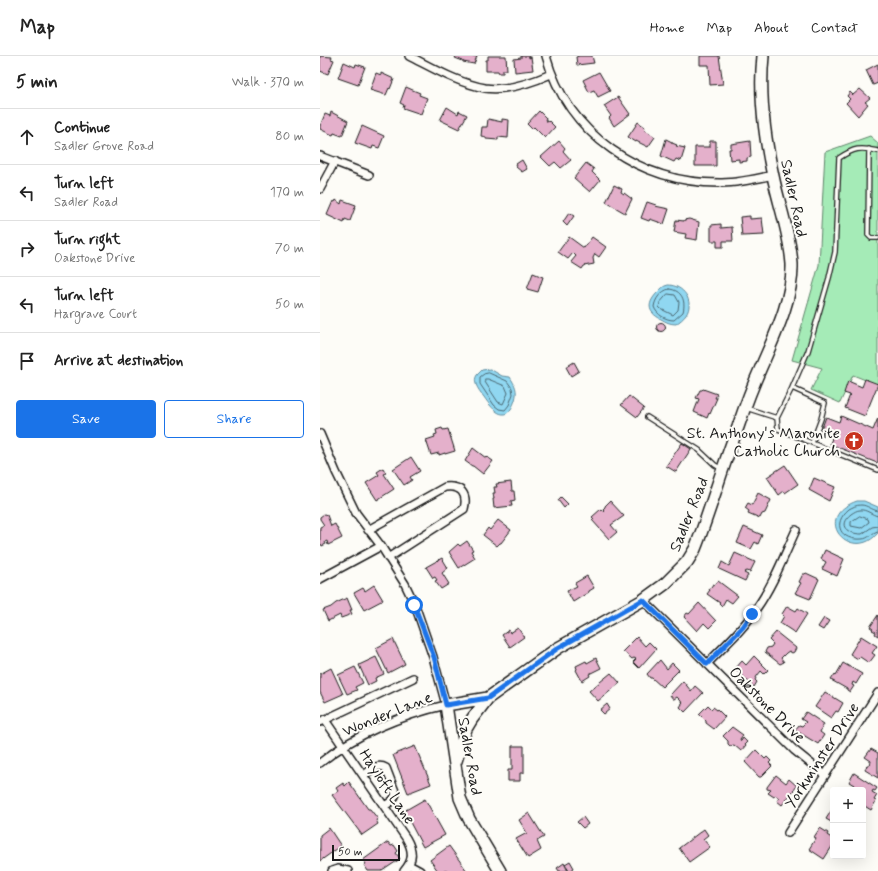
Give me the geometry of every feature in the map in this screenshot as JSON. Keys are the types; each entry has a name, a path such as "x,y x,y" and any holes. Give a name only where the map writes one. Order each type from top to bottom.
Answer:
{"street":[{"path":"409,56 456,80 487,88 512,87 551,74"},
{"path":"546,56 551,74 576,116 612,151 633,163 659,173 694,181 720,183 736,182 773,175"},
{"name":"Sadler Road","path":"500,871 482,842 464,809 460,798 446,705 488,698 558,648 643,600 665,584 687,562 695,549 745,408 774,338 788,296 791,281 792,264 789,242 773,175 762,97 762,56"},
{"path":"320,156 369,175"},
{"path":"320,189 335,161"},
{"path":"320,434 356,513 381,546 405,584 434,657 446,705"},
{"path":"368,530 445,486 453,486 460,490 464,495 466,502 464,509 388,558"},
{"path":"707,664 743,627 756,611 766,595 796,530"},
{"path":"320,579 381,546"},
{"name":"Oakstone Drive","path":"643,600 794,750 825,775"},
{"path":"323,721 413,678"},
{"name":"Yorkminster Drive","path":"788,833 878,693"},
{"path":"456,764 466,729 488,698"},
{"name":"Wonder Lane","path":"320,763 344,746 368,733 428,709 446,705"},
{"name":"Hayloft Lane","path":"323,721 344,746 410,844 412,856 406,868"},
{"path":"364,775 375,767 379,766 386,768 396,794 393,800 385,806"},
{"path":"406,868 420,871"},
{"path":"332,871 342,869 348,871"}],"lane":[{"path":"878,151 864,148 851,150 839,158 835,252 829,278 808,351 777,418 778,429 878,470"},
{"path":"869,149 868,235 871,238 878,238"},
{"path":"792,388 825,403 812,443"},
{"path":"745,408 777,418"},
{"path":"648,417 699,450 715,465 723,470"}],"green space":[{"path":"870,136 878,143 878,385 853,375 840,403 811,390 822,368 792,360 819,265 825,152"}],"water":[{"path":"668,285 683,291 688,299 689,304 686,315 676,324 668,323 656,316 650,307 654,296 662,288"},
{"path":"490,369 502,376 510,377 516,388 516,396 512,408 504,414 500,414 492,407 476,384 475,380 477,375 482,370"},
{"path":"857,501 864,501 878,507 878,533 868,541 857,543 847,541 840,535 836,527 836,518 843,509"}],"building":[{"path":"320,56 332,57 331,59 334,60 328,74 320,71"},
{"path":"456,56 477,56 474,64 463,62 455,58"},
{"path":"488,56 506,56 507,70 503,70 503,73 499,73 498,71 486,71 486,60 488,60"},
{"path":"521,56 531,57 533,70 515,72 514,59 521,58"},
{"path":"592,56 594,63 577,65 576,57"},
{"path":"700,56 719,56 723,84 710,85 709,65 700,65"},
{"path":"344,62 355,67 356,64 365,67 358,85 338,78"},
{"path":"878,64 878,83 873,85 866,70"},
{"path":"599,72 610,91 598,97 594,90 589,92 583,80"},
{"path":"376,73 381,75 381,73 394,79 386,95 370,90"},
{"path":"406,87 427,98 421,114 403,108 404,105 400,103"},
{"path":"860,89 870,98 865,102 868,104 858,116 846,103 850,99 847,96 850,92 853,95"},
{"path":"618,97 630,114 614,126 609,118 611,116 604,106"},
{"path":"447,107 458,114 459,111 467,115 459,129 440,120"},
{"path":"539,111 546,118 545,120 548,122 549,121 555,127 545,138 534,127 532,129 527,124"},
{"path":"331,112 348,121 342,136 334,133 333,135 320,129 325,114 330,116"},
{"path":"488,119 502,122 502,119 509,120 508,138 498,137 498,140 486,139 486,137 481,136 482,127 487,127"},
{"path":"638,122 645,127 644,129 655,137 648,147 628,137"},
{"path":"362,126 384,136 379,148 373,146 372,149 355,143"},
{"path":"666,139 677,145 676,146 685,148 681,161 676,159 674,162 661,156"},
{"path":"559,141 565,148 563,151 571,160 561,168 555,162 550,166 541,157"},
{"path":"710,141 716,141 716,166 695,166 695,147 710,147"},
{"path":"750,141 751,157 747,158 747,161 739,162 739,159 730,160 729,149 731,149 731,144"},
{"path":"522,160 527,169 522,172 516,167 516,164"},
{"path":"586,163 594,169 592,172 600,180 590,192 574,178"},
{"path":"614,185 622,189 621,192 632,199 625,213 606,202"},
{"path":"336,200 341,204 342,200 356,205 350,221 345,219 344,223 327,215 333,201 335,202"},
{"path":"647,202 656,205 655,206 669,209 664,224 650,219 649,221 641,218"},
{"path":"569,213 574,216 567,226 563,222"},
{"path":"750,216 750,219 762,218 764,235 742,236 740,217"},
{"path":"689,219 699,222 697,240 685,238 686,234 674,232 676,220 684,221"},
{"path":"721,224 721,228 732,227 733,241 723,241 723,247 717,247 717,241 711,241 711,225"},
{"path":"569,237 584,248 592,237 606,247 599,257 595,254 593,258 594,264 584,266 582,269 571,262 576,256 573,253 568,259 558,252"},
{"path":"533,273 543,277 538,292 527,289"},
{"path":"661,322 666,327 661,332 656,327"},
{"path":"574,362 579,371 571,376 566,367"},
{"path":"865,379 878,384 865,416 845,408 850,395 844,393 848,381 862,387"},
{"path":"703,389 717,394 715,398 717,398 707,418 694,412 699,399 696,398 700,390"},
{"path":"629,396 644,408 637,417 621,405"},
{"name":"St. Anthony's Maronite Catholic Church","path":"841,416 873,430 878,418 877,463 830,444 832,438 820,433 826,417 839,422"},
{"path":"442,428 443,430 448,429 455,451 439,455 439,453 431,455 426,440 435,437 434,435 437,434 436,430"},
{"path":"682,443 691,449 676,472 666,466"},
{"path":"473,448 486,458 487,457 493,461 483,474 465,461"},
{"path":"411,457 420,471 410,477 412,480 404,485 393,469"},
{"path":"785,465 798,484 785,493 784,491 779,495 767,477"},
{"path":"383,468 386,473 384,474 394,489 377,500 366,483 379,475 377,472"},
{"path":"814,478 835,487 829,501 809,490"},
{"path":"511,482 515,500 511,501 512,506 494,508 494,487 497,487 496,484"},
{"path":"758,493 771,500 765,513 762,514 760,518 748,513 749,511 745,508 748,503 752,505"},
{"path":"561,497 568,504 564,508 558,500"},
{"path":"610,501 624,516 611,525 617,532 609,539 592,520 594,519 592,517 601,509 603,511 605,506"},
{"path":"324,514 327,515 331,526 335,524 342,538 328,545 327,541 325,542 326,544 322,546 320,544 320,527 324,525 320,517"},
{"path":"498,520 511,530 497,546 483,535 488,528 490,530"},
{"path":"744,527 762,535 758,544 755,542 751,549 737,543"},
{"path":"467,541 473,550 471,551 475,558 459,568 449,552 458,544 460,546"},
{"path":"825,550 844,559 837,576 822,569 826,562 821,559"},
{"path":"735,553 755,562 750,572 747,571 744,573 748,575 745,581 719,569 722,562 729,566"},
{"path":"442,558 448,568 442,573 449,584 441,589 435,581 437,580 435,577 433,578 426,567"},
{"path":"806,573 819,579 810,599 795,593 801,583 799,582 803,574"},
{"path":"587,576 594,588 573,602 567,591 577,586 575,583"},
{"path":"718,581 738,596 732,603 726,599 722,606 707,594 713,584 715,585"},
{"path":"374,585 383,600 364,610 354,593 363,588 365,591"},
{"path":"347,598 352,614 341,618 340,615 328,621 323,610"},
{"path":"699,603 716,621 709,628 704,623 697,631 684,617 687,613 689,614"},
{"path":"787,606 796,611 798,608 807,614 795,633 780,623 784,616 782,614"},
{"path":"878,615 878,636 870,627"},
{"path":"824,618 829,621 823,630 818,627"},
{"path":"518,628 524,637 510,647 502,635 509,630 510,633"},
{"path":"776,632 796,648 794,652 792,653 789,651 781,658 784,662 780,664 765,652 767,648 771,647 773,644 769,640"},
{"path":"861,636 877,646 872,653 875,655 869,663 860,657 858,659 850,654"},
{"path":"637,637 645,646 649,642 656,649 639,668 633,662 636,659 632,659 623,651"},
{"path":"393,639 405,664 388,673 376,648"},
{"path":"754,656 768,670 764,674 761,671 755,680 757,682 754,687 735,669 742,661 746,665"},
{"path":"376,657 384,674 375,678 376,681 368,685 359,665"},
{"path":"596,658 601,668 589,674 590,676 582,681 576,670 576,666 586,661 587,663"},
{"path":"660,660 667,669 672,663 679,670 662,687 647,674"},
{"path":"843,663 862,674 856,684 853,682 852,685 854,686 850,692 831,680 835,674 836,675"},
{"path":"355,667 363,683 355,687 357,690 347,694 338,675"},
{"path":"331,668 343,694 325,702 320,692 320,674"},
{"path":"611,673 620,683 598,701 589,691"},
{"path":"683,681 691,691 695,686 703,693 685,712 680,707 682,704 681,701 677,697 673,699 670,695"},
{"path":"825,692 843,703 838,712 836,711 831,718 815,707"},
{"path":"607,704 610,709 604,714 600,710"},
{"path":"708,705 712,709 713,707 717,709 725,717 714,729 706,723 706,721 699,714"},
{"path":"806,712 824,724 820,732 824,735 818,744 795,730 799,725 802,726 806,722 801,719"},
{"path":"732,727 743,735 740,739 741,741 743,738 747,742 741,751 734,745 730,746 728,741 723,736"},
{"path":"415,746 431,784 408,793 393,755"},
{"path":"512,746 524,746 524,773 520,773 520,781 508,781 508,770 512,770"},
{"path":"871,749 878,753 878,778 865,770 867,765 870,765 871,761 865,757"},
{"path":"756,750 765,759 767,757 771,761 769,763 772,766 761,777 759,777 745,762"},
{"path":"854,773 877,788 872,792 877,795 874,800 876,801 871,810 866,807 866,787 853,787 854,785 849,782"},
{"path":"776,775 786,783 789,779 797,786 782,805 777,801 779,798 768,793 771,790 767,789"},
{"path":"349,782 368,809 370,809 378,819 376,820 378,824 362,835 332,795 338,791 336,788 343,783 345,786"},
{"path":"425,799 445,835 423,847 404,811"},
{"path":"529,813 544,837 537,841 541,850 528,858 516,839 527,833 519,820"},
{"path":"830,813 830,821 826,819"},
{"path":"583,817 588,824 583,828 577,822"},
{"path":"329,828 341,846 320,861 320,835"},
{"path":"820,828 828,833 827,835 830,837 830,850 824,859 809,849 816,838 814,837"},
{"path":"704,829 708,835 703,839 710,847 689,862 679,848"},
{"path":"388,842 391,846 394,845 398,851 396,853 400,859 382,871 368,871 363,860"},
{"path":"449,846 467,871 438,871 430,860"},
{"path":"570,861 574,868 570,871 565,864"},
{"path":"564,863 568,871 559,871 557,868"}],"place":[{"name":"St. Anthony's Maronite Catholic Church","path":"854,441"}],"route":[{"path":"414,605 434,657 446,705 488,698 558,648 643,600 707,664 743,627 752,614"}]}
